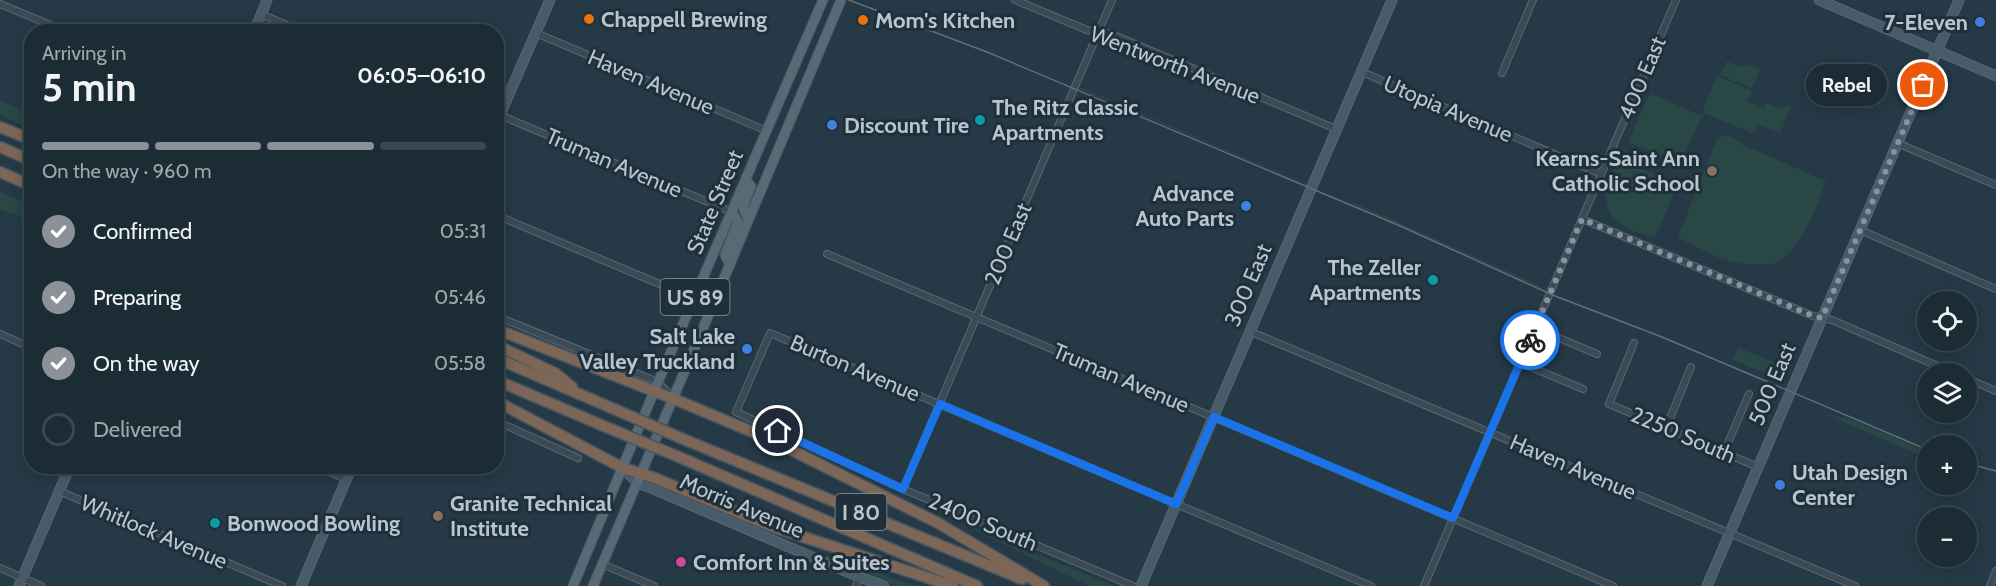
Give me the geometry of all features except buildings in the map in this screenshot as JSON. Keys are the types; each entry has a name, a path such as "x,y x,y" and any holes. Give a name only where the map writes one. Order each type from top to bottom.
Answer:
{"highway":[{"path":"0,127 24,137"},
{"path":"0,147 24,158"},
{"path":"0,172 24,182"},
{"path":"504,332 656,387 674,399 767,438 928,517 1044,586"},
{"path":"504,349 555,373 581,395"},
{"name":"I 80","path":"504,361 683,439 1039,586"},
{"name":"I 80","path":"504,383 977,586"},
{"path":"504,405 640,478 772,527 953,586"}],"main road":[{"name":"State Street","path":"573,586 823,0"},
{"name":"State Street","path":"593,586 674,399 840,0"},
{"path":"746,180 751,186 743,207 748,219"},
{"path":"730,265 725,255 738,222 732,212"}],"street":[{"path":"257,24 267,0"},
{"path":"504,105 550,0"},
{"name":"Wentworth Avenue","path":"1015,0 1087,30 1109,33 1336,129"},
{"name":"200 East","path":"903,489 1112,0"},
{"name":"300 East","path":"1141,586 1392,0"},
{"path":"1502,73 1533,0"},
{"name":"400 East","path":"1424,586 1676,0"},
{"path":"1819,0 1996,76"},
{"name":"500 East","path":"1707,586 1959,0"},
{"path":"0,4 48,24"},
{"path":"261,14 284,24"},
{"name":"Haven Avenue","path":"536,33 767,131"},
{"name":"Utopia Avenue","path":"1362,72 1601,174"},
{"name":"Truman Avenue","path":"504,120 732,212"},
{"path":"1897,143 1996,185"},
{"path":"504,218 695,298"},
{"path":"1582,219 1813,316 1832,320 1931,363"},
{"path":"1860,230 1996,288"},
{"name":"Truman Avenue","path":"827,254 1613,586"},
{"path":"504,320 656,387"},
{"path":"1535,328 1598,354"},
{"name":"Haven Avenue","path":"1249,332 1850,585"},
{"name":"Burton Avenue","path":"736,412 770,333 1371,586"},
{"path":"0,334 24,344"},
{"name":"2250 South","path":"1634,343 1609,404 1758,467"},
{"path":"1521,363 1583,389"},
{"path":"1666,428 1691,367"},
{"path":"1977,383 1996,391"},
{"path":"1724,452 1749,394"},
{"name":"2400 South","path":"736,412 903,489 1133,586"},
{"path":"504,425 578,458"},
{"path":"21,582 66,474"},
{"path":"334,474 346,479"},
{"path":"301,586 348,474"},
{"name":"Morris Avenue","path":"640,478 857,582 884,586"},
{"name":"Whitlock Avenue","path":"59,491 282,586"},
{"path":"602,564 654,586"},
{"path":"0,568 21,582 41,586"},
{"path":"1990,586 1996,571"}],"green space":[{"path":"1727,61 1740,67 1749,64 1760,69 1752,88 1720,75"},
{"path":"1717,76 1752,91 1747,101 1764,108 1767,103 1780,108 1787,105 1791,107 1780,133 1758,125 1754,134 1702,112"},
{"path":"1080,87 1307,184 1307,185 1079,89"},
{"path":"1650,93 1702,116 1680,165 1628,142"},
{"path":"0,100 24,112 24,126 0,115"},
{"path":"1726,135 1743,145 1826,181 1813,215 1792,250 1773,264 1728,261 1678,237 1717,139"},
{"path":"1619,159 1671,181 1675,191 1656,236 1630,230 1610,213 1606,195"},
{"path":"0,192 24,202 24,218 0,209"},
{"path":"1353,202 1543,287 1542,289 1352,204"},
{"path":"1738,347 1790,369 1785,381 1733,360"},
{"path":"1827,413 1855,421 1917,447 1917,454"},
{"path":"950,518 1114,586 1089,586"},
{"path":"809,549 916,586 896,586"}],"tram line":[{"path":"849,0 987,52 1398,225 1555,296 1662,337 1917,445"},
{"path":"1977,466 1996,471"}],"way so far":[{"path":"1530,340 1582,219 1822,318 1923,85"}],"place":[{"name":"Chappell Brewing","path":"589,19"},
{"name":"Mom's Kitchen","path":"863,20"},
{"name":"7-Eleven","path":"1980,22"},
{"name":"Rebel","path":"1923,85"},
{"name":"The Ritz Classic Apartments","path":"980,120"},
{"name":"Discount Tire","path":"832,125"},
{"name":"Kearns-Saint Ann Catholic School","path":"1712,171"},
{"name":"Advance Auto Parts","path":"1246,206"},
{"name":"The Zeller Apartments","path":"1433,280"},
{"name":"Salt Lake Valley Truckland","path":"747,349"},
{"name":"Utah Design Center","path":"1780,485"},
{"name":"Granite Technical Institute","path":"438,516"},
{"name":"Bonwood Bowling","path":"215,523"},
{"name":"Comfort Inn & Suites","path":"681,562"}],"route":[{"path":"778,431 903,489 940,404 1176,504 1214,417 1453,518 1530,340"}]}
